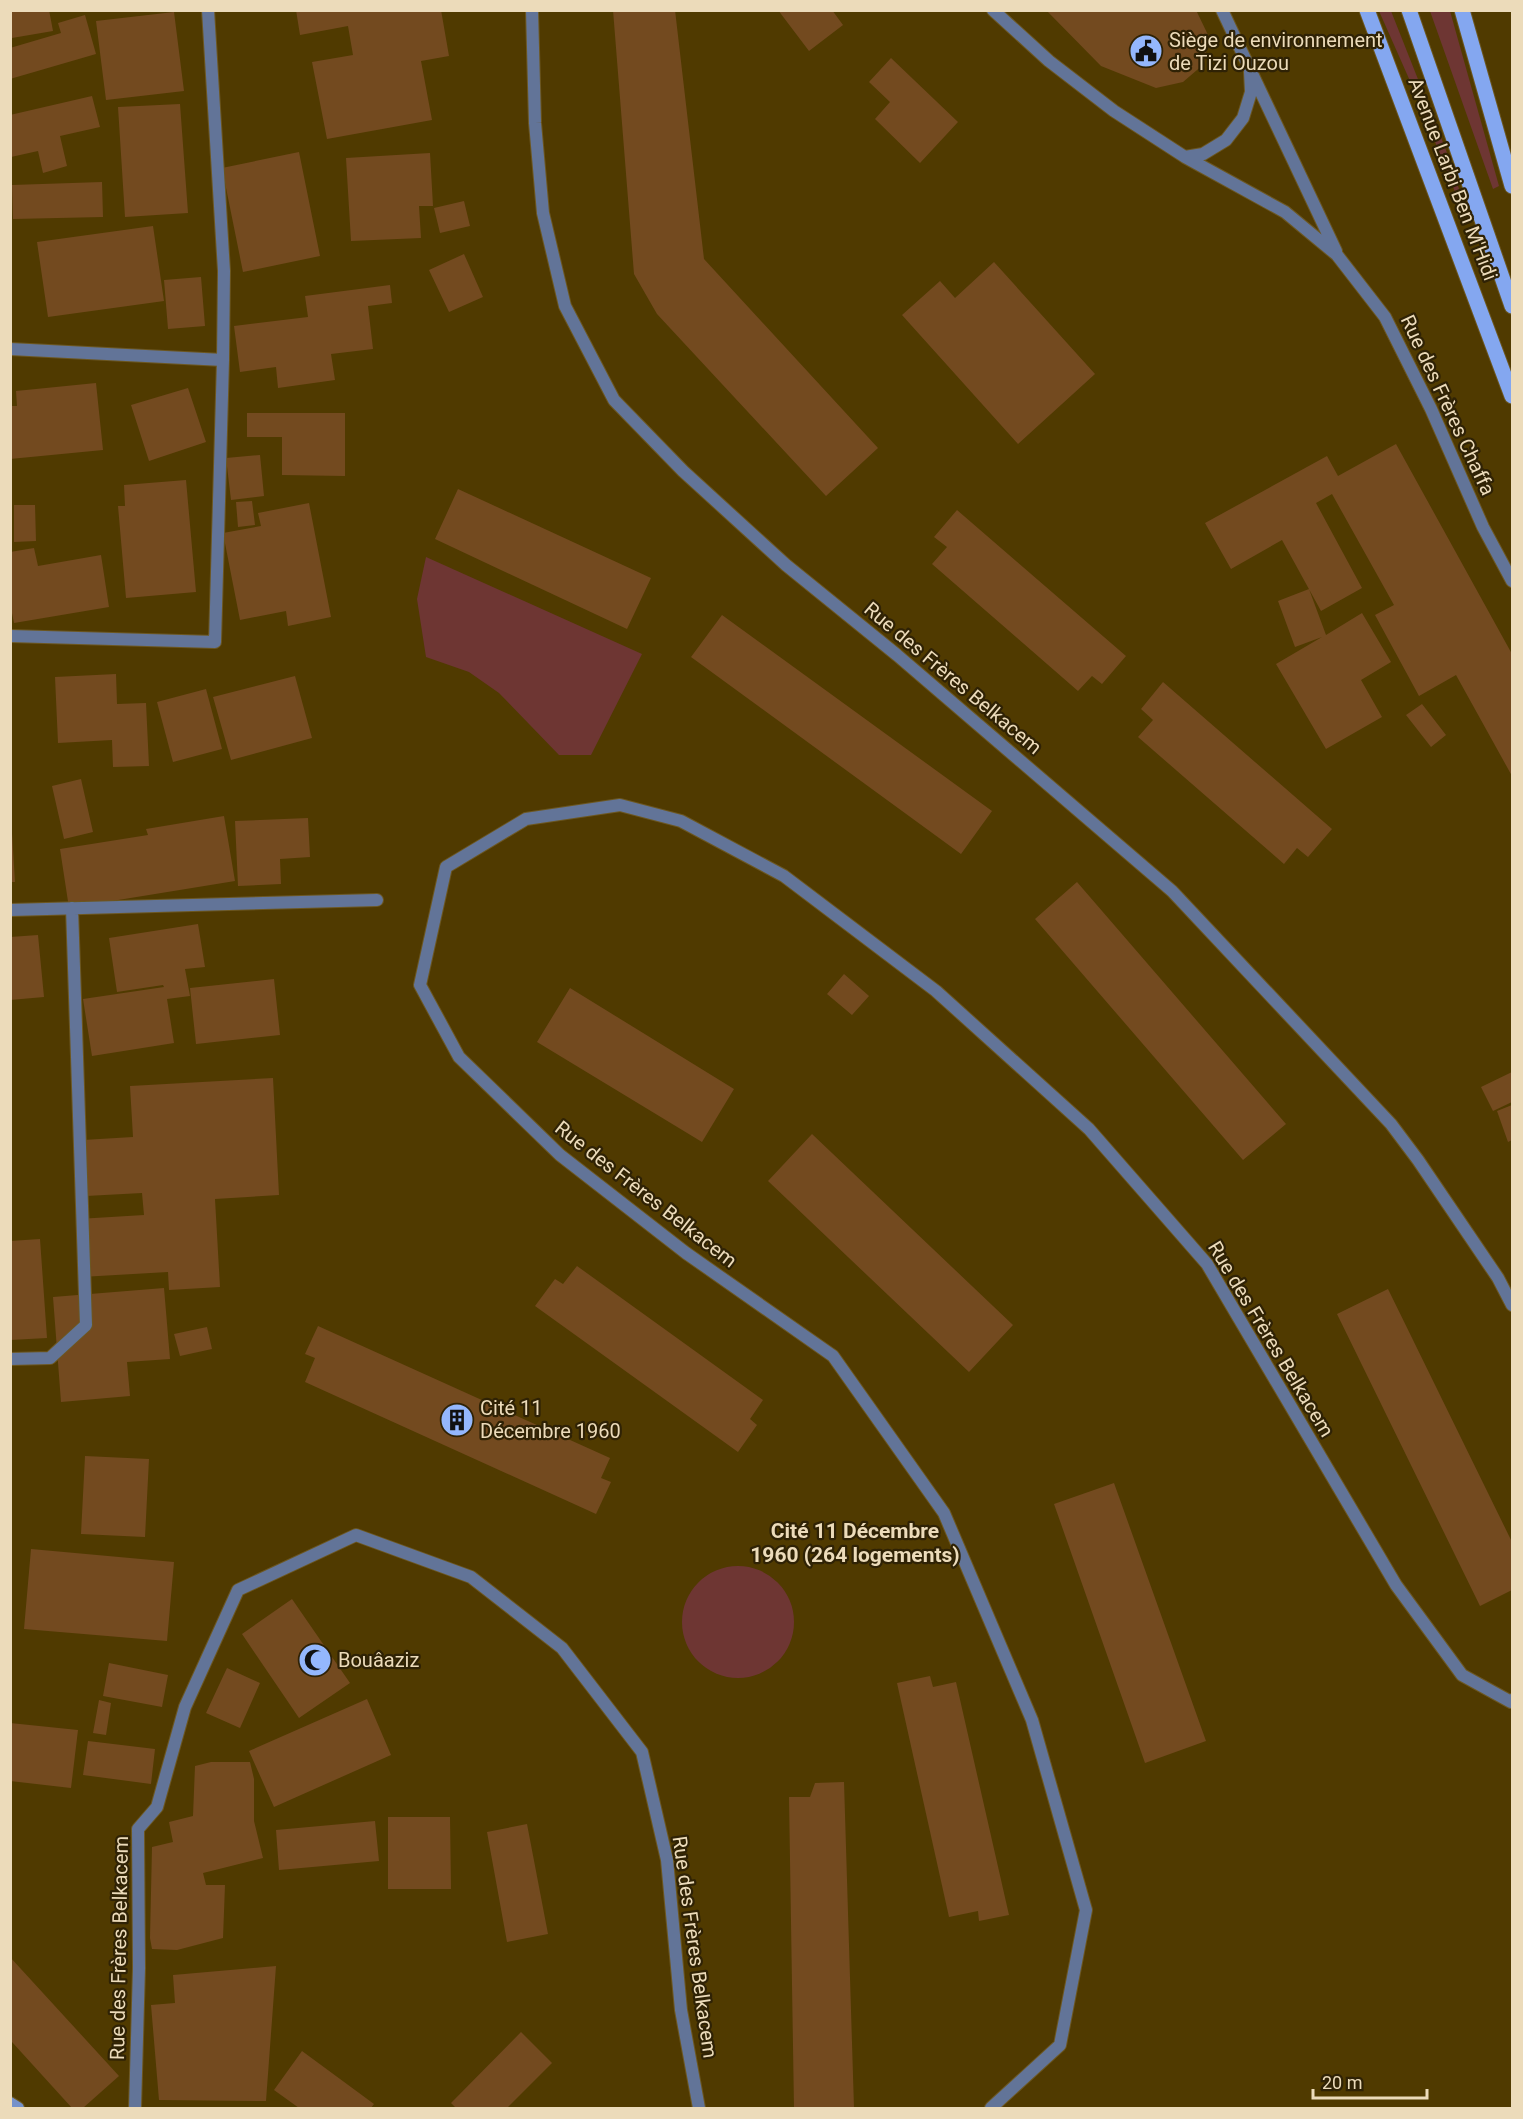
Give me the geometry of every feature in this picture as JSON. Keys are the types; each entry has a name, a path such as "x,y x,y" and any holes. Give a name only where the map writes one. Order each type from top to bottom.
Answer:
{"main road":[{"name":"Avenue Larbi Ben M'Hidi","path":"1367,10 1512,396"},
{"name":"Avenue Larbi Ben M'Hidi","path":"1409,10 1512,306"},
{"path":"1462,10 1512,186"},
{"path":"10,2103 18,2109"}],"street":[{"path":"10,636 215,642 224,360 224,271 208,10"},
{"name":"Rue des Frères Belkacem","path":"532,10 535,123 543,213 565,306 614,400 682,471 786,565 897,655 1172,891 1391,1124 1498,1278 1512,1305"},
{"name":"Rue des Frères Chaffa","path":"993,10 1049,61 1114,111 1185,157 1285,212 1337,255 1390,326 1431,409 1483,527 1512,581"},
{"path":"1222,10 1337,255"},
{"path":"1185,157 1203,154 1226,140 1243,118 1251,92 1249,65"},
{"path":"10,349 224,360"},
{"name":"Rue des Frères Belkacem","path":"991,2109 1060,2045 1086,1910 1032,1720 944,1513 833,1356 686,1253 560,1155 459,1057 420,985 446,867 526,819 620,805 681,821 784,876 936,991 1089,1129 1207,1264 1395,1585 1462,1675 1512,1702"},
{"path":"10,910 377,900"},
{"path":"10,1359 50,1358 86,1325 72,908"},
{"name":"Rue des Frères Belkacem","path":"135,2109 139,1968 138,1829 157,1807 185,1707 238,1590 356,1535 471,1577 562,1648 642,1752 667,1860 681,2010 699,2109"}],"shaded area":[{"path":"1379,11 1391,11 1446,150 1463,201 1459,202 1418,99"},
{"path":"1430,11 1450,11 1499,186 1493,189"},
{"path":"426,557 642,654 591,755 559,755 499,693 469,672 426,657 417,599"},
{"path":"738,1566 759,1570 778,1582 790,1601 794,1622 790,1643 778,1662 759,1674 738,1678 717,1674 698,1662 686,1643 682,1622 686,1601 698,1582 717,1570"}],"building":[{"path":"10,10 49,10 53,31 12,38"},
{"path":"296,10 441,10 449,56 421,61 432,120 327,139 312,62 353,55 348,26 300,35"},
{"path":"613,10 675,10 704,259 878,448 826,496 657,314 634,274"},
{"path":"778,10 832,10 843,25 809,51"},
{"name":"Siège de environnement de Tizi Ouzou","path":"1046,10 1196,10 1209,37 1204,64 1183,82 1156,88 1101,66"},
{"path":"174,12 184,91 106,100 96,21"},
{"path":"85,15 96,54 10,79 10,48 61,33 58,23"},
{"path":"891,58 958,122 920,163 875,119 890,102 869,82"},
{"path":"92,96 100,127 60,136 67,166 43,173 38,151 11,157 10,115"},
{"path":"180,104 188,213 125,217 118,107"},
{"path":"299,152 320,256 243,272 222,168"},
{"path":"430,153 433,206 419,206 421,238 351,241 346,158"},
{"path":"102,182 103,217 13,219 12,185"},
{"path":"464,201 470,226 440,233 434,208"},
{"path":"153,226 164,301 48,317 37,242"},
{"path":"464,254 483,297 449,312 429,270"},
{"path":"994,262 1095,374 1018,444 902,315 940,281 955,298"},
{"path":"201,277 205,326 168,329 164,280"},
{"path":"390,285 392,303 368,306 373,349 331,354 335,380 278,388 276,367 240,372 234,326 308,317 305,296"},
{"path":"96,383 103,450 10,459 10,406 17,406 16,391"},
{"path":"188,388 206,442 149,461 131,405"},
{"path":"247,413 345,413 345,476 282,475 282,437 247,437"},
{"path":"1396,444 1512,654 1512,776 1456,675 1419,696 1375,615 1394,605 1332,494 1316,503 1362,588 1321,611 1282,540 1231,569 1205,523 1327,456 1338,476"},
{"path":"260,455 264,496 231,500 226,458"},
{"path":"186,480 196,592 126,598 118,506 125,506 124,485"},
{"path":"458,489 651,578 627,629 435,539"},
{"path":"252,501 255,525 238,527 236,502"},
{"path":"309,503 331,617 288,626 286,611 240,620 223,533 261,526 258,513"},
{"path":"14,505 35,505 36,541 14,542"},
{"path":"957,510 1126,656 1102,684 1092,676 1078,691 932,564 947,547 934,537"},
{"path":"34,548 38,566 101,555 109,607 14,623 10,603 10,552"},
{"path":"1309,589 1326,635 1362,613 1391,662 1361,680 1382,717 1326,749 1276,664 1322,637 1295,647 1278,601"},
{"path":"722,615 992,811 961,854 691,657"},
{"path":"116,674 117,704 146,703 149,766 113,767 112,740 58,743 55,677"},
{"path":"295,676 312,738 231,760 213,697"},
{"path":"1163,682 1332,829 1308,857 1297,848 1284,864 1138,737 1153,720 1141,709"},
{"path":"206,689 222,749 173,762 157,702"},
{"path":"1422,704 1446,735 1431,747 1406,715"},
{"path":"81,779 93,832 64,839 52,786"},
{"path":"224,816 235,881 69,908 60,849 148,835 146,829"},
{"path":"308,818 310,857 280,859 281,884 238,886 235,821"},
{"path":"10,833 12,833 15,882 10,882"},
{"path":"1077,882 1286,1124 1243,1160 1035,919"},
{"path":"198,924 205,967 185,969 190,996 167,999 174,1043 92,1056 83,999 164,987 163,985 117,992 109,938"},
{"path":"38,935 44,997 10,1000 10,937"},
{"path":"844,974 869,996 852,1015 827,994"},
{"path":"274,979 280,1035 196,1044 190,988"},
{"path":"570,988 734,1089 702,1142 537,1042"},
{"path":"1512,1072 1512,1102 1493,1111 1481,1087"},
{"path":"273,1078 279,1195 215,1199 220,1287 169,1290 168,1272 81,1277 78,1219 144,1215 142,1193 86,1196 83,1140 133,1137 130,1086"},
{"path":"1512,1105 1512,1140 1508,1142 1497,1111"},
{"path":"812,1134 1013,1325 969,1372 768,1181"},
{"path":"40,1239 47,1338 10,1340 10,1241"},
{"path":"577,1266 763,1400 750,1419 757,1425 738,1452 535,1306 555,1279 563,1284"},
{"path":"164,1288 170,1359 127,1362 130,1396 61,1402 53,1297"},
{"path":"1388,1289 1512,1542 1512,1590 1480,1606 1337,1314"},
{"name":"Cité 11 Décembre 1960","path":"318,1326 610,1458 601,1478 611,1482 596,1514 305,1382 315,1358 305,1354"},
{"path":"207,1327 212,1349 180,1356 174,1334"},
{"path":"85,1456 149,1459 145,1537 81,1534"},
{"path":"1114,1483 1206,1741 1145,1763 1054,1504"},
{"path":"31,1549 174,1562 167,1641 24,1629"},
{"path":"292,1599 350,1683 299,1718 242,1634"},
{"path":"109,1663 168,1675 162,1707 103,1696"},
{"path":"227,1668 260,1683 240,1728 206,1713"},
{"path":"930,1676 933,1687 956,1682 1009,1915 979,1921 978,1911 949,1917 897,1683"},
{"path":"367,1699 391,1755 274,1807 249,1751"},
{"path":"99,1700 111,1703 106,1735 93,1733"},
{"path":"10,1723 78,1730 71,1788 10,1781"},
{"path":"88,1741 155,1749 151,1784 83,1775"},
{"path":"211,1762 250,1762 254,1779 254,1821 263,1858 203,1873 206,1885 225,1885 223,1938 177,1950 152,1949 150,1938 152,1847 173,1842 169,1822 193,1816 195,1766"},
{"path":"844,1782 854,2108 794,2108 789,1797 810,1797 815,1783"},
{"path":"388,1817 450,1817 451,1889 388,1889"},
{"path":"375,1821 379,1861 279,1870 276,1830"},
{"path":"527,1824 548,1934 507,1942 487,1832"},
{"path":"10,1957 119,2076 83,2108 72,2108 12,2042 10,2044"},
{"path":"276,1966 266,2101 159,2100 151,2005 175,2003 173,1975"},
{"path":"521,2032 552,2063 507,2108 456,2108 451,2103"},
{"path":"302,2051 374,2104 371,2108 299,2108 274,2090"}],"place":[{"name":"Siège de environnement de Tizi Ouzou","path":"1146,51"},
{"name":"Cité 11 Décembre 1960","path":"457,1420"},
{"name":"Bouâaziz","path":"315,1660"}],"district":[{"name":"Cité 11 Décembre 1960 (264 logements)","path":"855,1543"}]}
